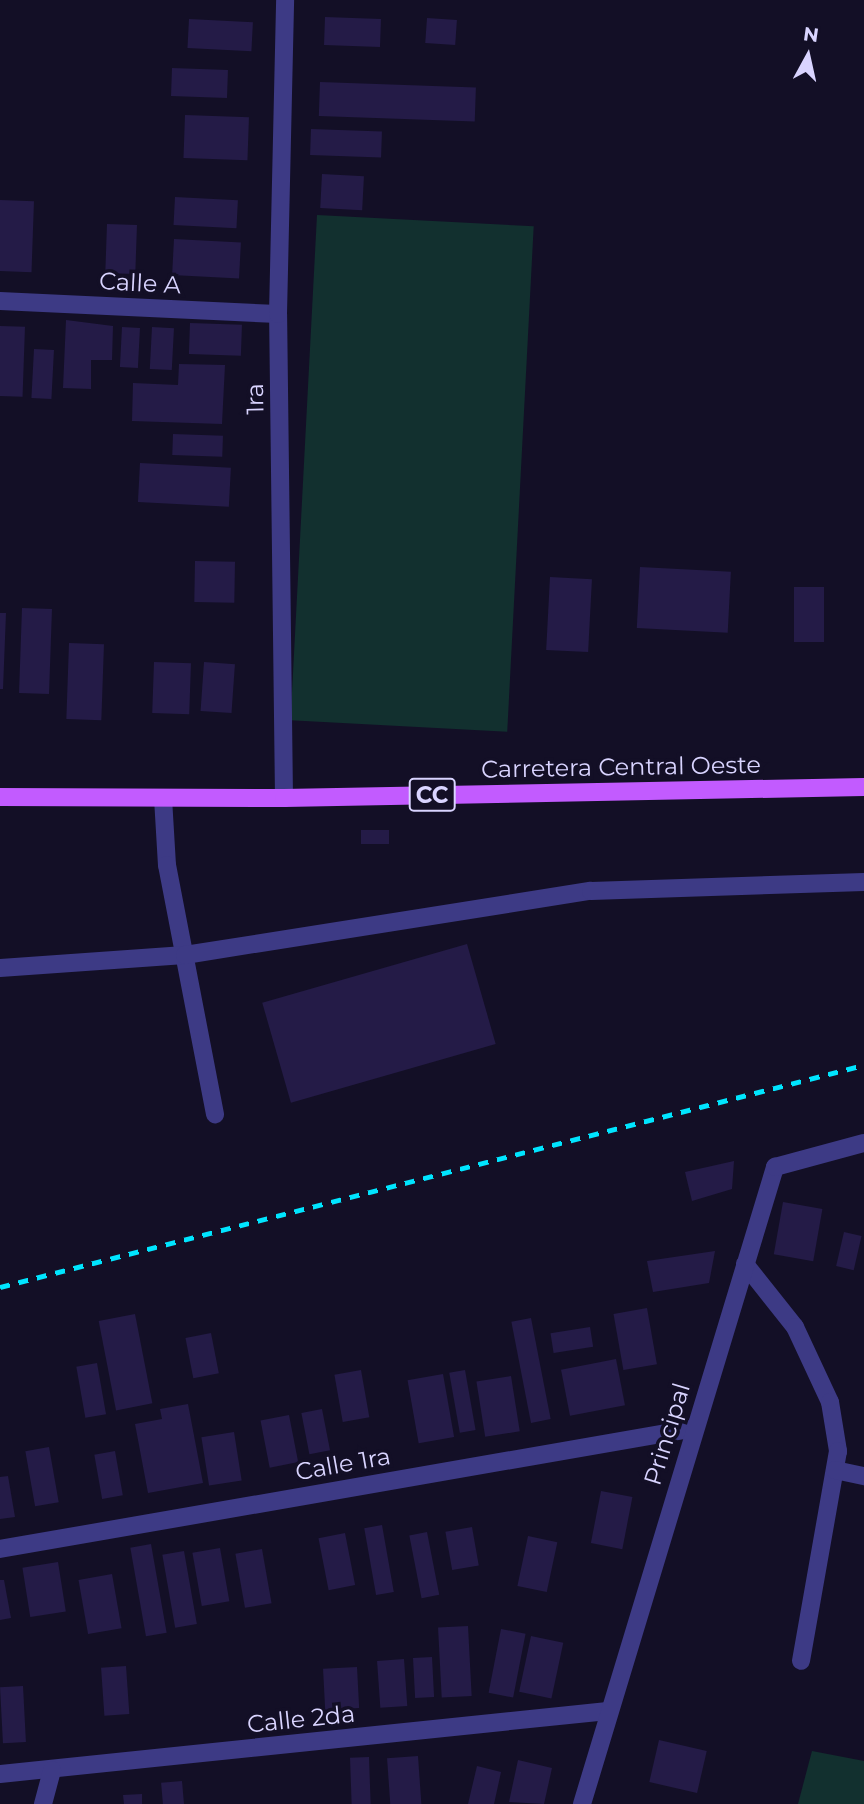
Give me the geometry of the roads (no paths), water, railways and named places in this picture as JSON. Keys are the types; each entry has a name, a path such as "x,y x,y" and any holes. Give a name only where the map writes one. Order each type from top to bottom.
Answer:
{"main road":[{"name":"Carretera Central Oeste","path":"0,797 284,798 864,787"}],"street":[{"name":"1ra","path":"284,798 278,314 285,0"},
{"name":"Calle A","path":"0,301 278,314"},
{"path":"163,799 167,865 215,1114"},
{"path":"0,968 185,955 591,891 864,882"},
{"name":"Principal","path":"582,1804 775,1167 864,1143"},
{"path":"745,1264 795,1327 830,1402 838,1451 801,1661"},
{"name":"Calle 1ra","path":"0,1549 695,1427"},
{"path":"835,1470 864,1476"},
{"name":"Calle 2da","path":"0,1774 608,1711"},
{"path":"43,1804 52,1770"}],"railway":[{"path":"0,1287 864,1065"}]}
